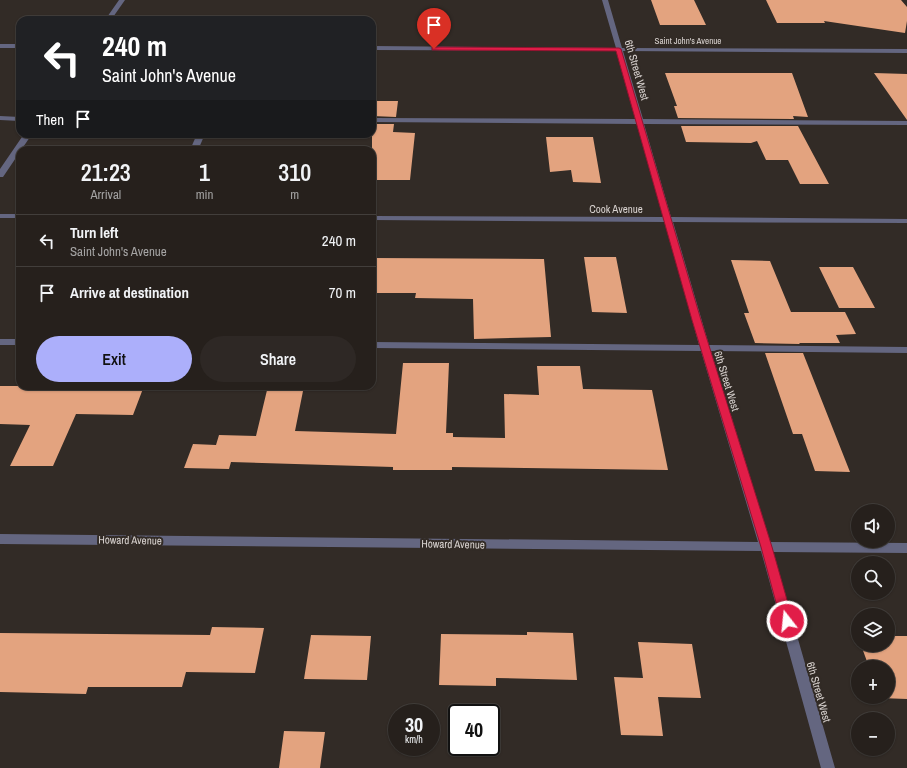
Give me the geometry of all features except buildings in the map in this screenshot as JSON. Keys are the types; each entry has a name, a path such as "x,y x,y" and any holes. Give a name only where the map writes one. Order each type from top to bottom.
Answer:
{"street":[{"path":"111,16 122,0"},
{"name":"6th Street West","path":"605,0 667,220 766,547 828,768"},
{"path":"0,46 16,46"},
{"name":"Saint John's Avenue","path":"376,48 907,51"},
{"path":"0,118 16,119"},
{"path":"376,120 907,123"},
{"path":"0,175 16,152"},
{"path":"0,216 16,216"},
{"name":"Cook Avenue","path":"376,218 907,221"},
{"path":"0,342 16,342"},
{"path":"376,345 907,350"},
{"name":"Howard Avenue","path":"0,539 907,548"}],"route":[{"path":"434,49 619,49 696,320 766,547 787,621"}]}
